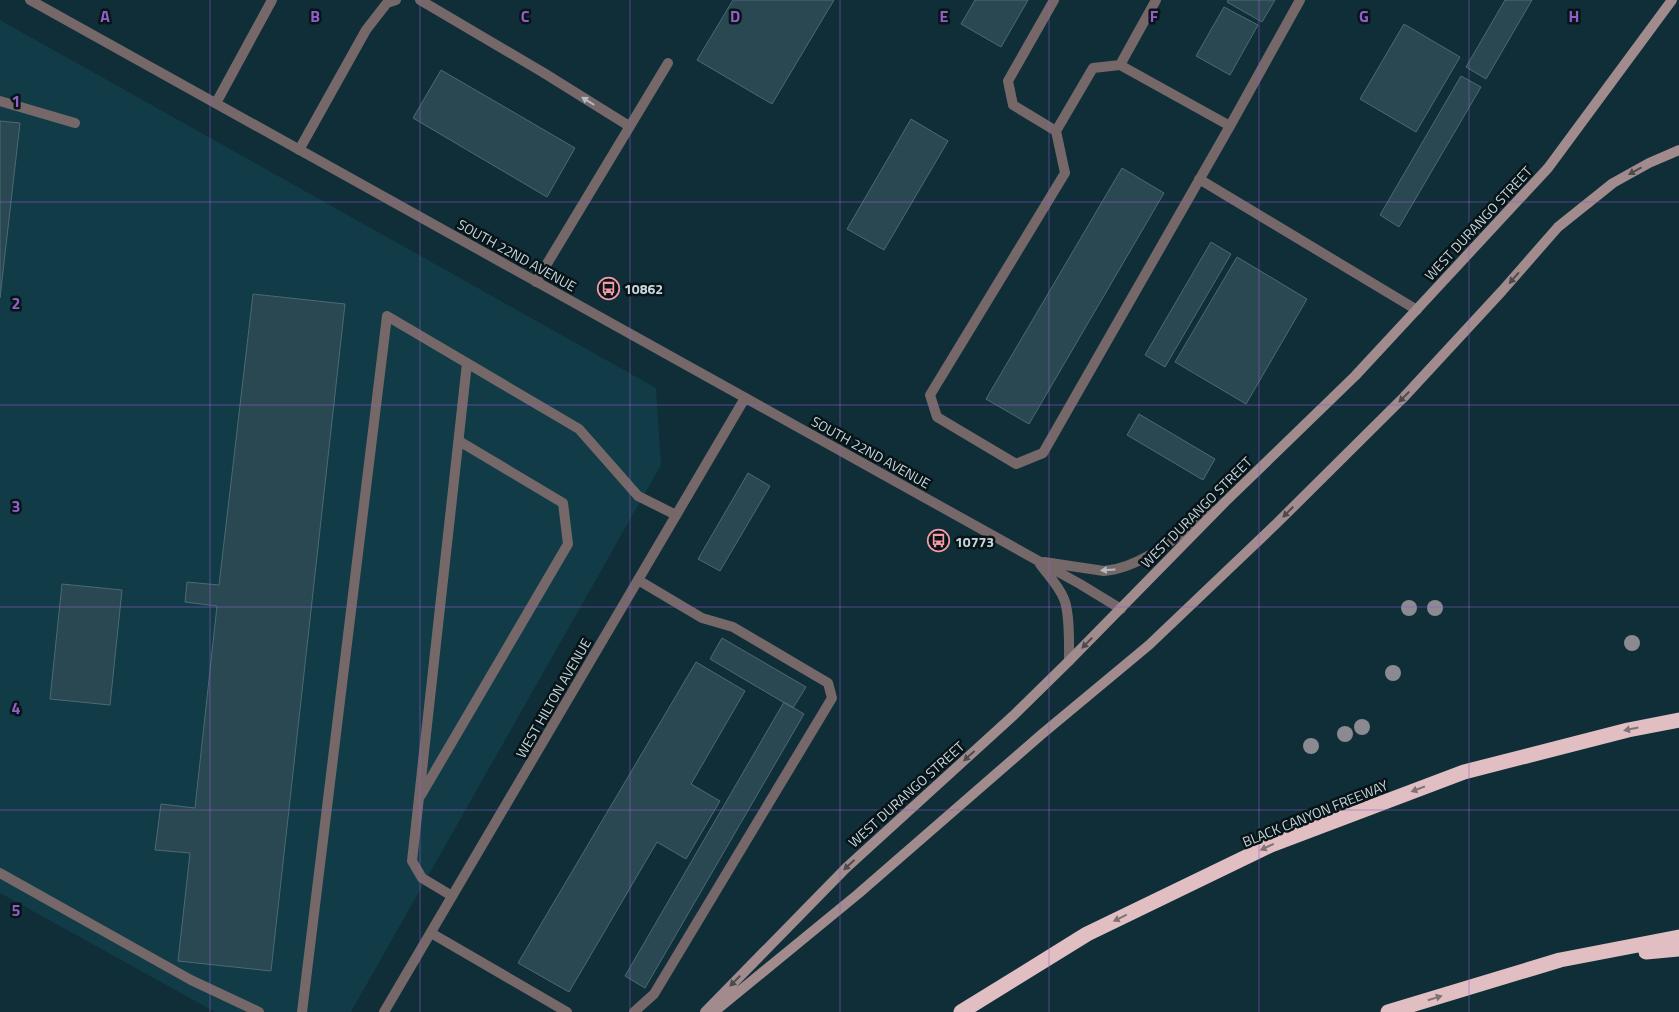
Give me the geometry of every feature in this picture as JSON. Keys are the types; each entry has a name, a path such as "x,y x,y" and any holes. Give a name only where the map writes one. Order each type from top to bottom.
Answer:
{"highway":[{"name":"BLACK CANYON FREEWAY","path":"961,1012 1087,934 1271,845 1464,772 1628,730 1679,720"},
{"path":"1388,1012 1560,960 1679,937"},
{"path":"1560,960 1679,949"}],"main road":[{"name":"WEST DURANGO STREET","path":"705,1012 846,868 1014,715 1225,502 1355,376 1548,168 1672,0"},
{"path":"714,1012 858,894 1042,734 1149,645 1276,524 1404,397 1558,227 1613,183 1649,163 1679,150"}],"street":[{"name":"SOUTH 22ND AVENUE","path":"30,0 1121,609"},
{"path":"216,104 272,0"},
{"path":"299,150 366,30 387,3 396,0"},
{"path":"420,0 629,126"},
{"path":"1054,0 1008,81 1013,105 1056,131"},
{"path":"1120,65 1156,0"},
{"path":"1230,126 1120,65 1093,68 1056,131 1065,174 930,395 937,418 1016,464 1043,453 1230,126 1300,0"},
{"path":"536,282 668,63"},
{"path":"0,101 75,123"},
{"path":"1199,179 1417,310"},
{"path":"302,1012 387,316 579,429 638,496 676,515"},
{"path":"452,896 422,878 412,861 467,363"},
{"name":"WEST HILTON AVENUE","path":"384,1012 745,398"},
{"path":"419,798 568,544 563,503 458,441"},
{"path":"1038,561 1104,571 1114,570 1153,553 1225,502"},
{"path":"1038,561 1061,592 1065,601 1069,632 1069,661"},
{"path":"634,1012 654,994 832,698 828,683 734,627 702,618 638,580"},
{"path":"0,873 191,980 259,1012"},
{"path":"431,933 567,1012"}],"shaded area":[{"path":"0,20 656,388 661,465 351,1012 215,1012 0,893"}],"building":[{"path":"733,0 834,0 772,104 697,60"},
{"path":"975,0 1028,0 1001,47 961,24"},
{"path":"1228,0 1275,0 1262,22 1227,2"},
{"path":"1505,0 1532,0 1486,79 1466,67"},
{"path":"1224,7 1258,25 1230,75 1196,56"},
{"path":"1404,24 1460,57 1416,132 1360,99"},
{"path":"441,70 575,148 547,197 413,118"},
{"path":"1461,76 1481,87 1399,227 1380,215"},
{"path":"911,119 948,141 884,250 847,229"},
{"path":"0,121 20,123 0,298"},
{"path":"1122,168 1164,193 1029,424 986,399"},
{"path":"1211,242 1231,254 1165,367 1145,355"},
{"path":"1237,257 1307,299 1246,404 1175,362"},
{"path":"253,294 345,304 271,971 178,961 190,853 155,850 161,804 195,808 217,606 185,602 187,582 219,585"},
{"path":"1139,414 1215,459 1203,480 1127,435"},
{"path":"748,473 770,486 720,571 698,559"},
{"path":"62,584 122,590 110,705 50,699"},
{"path":"722,638 806,687 793,708 710,659"},
{"path":"696,662 745,691 691,784 720,801 686,859 657,842 569,992 518,963"},
{"path":"784,702 804,714 645,988 625,976"}],"place":[{"name":"10862","path":"608,288"},
{"name":"10773","path":"939,541"}]}
